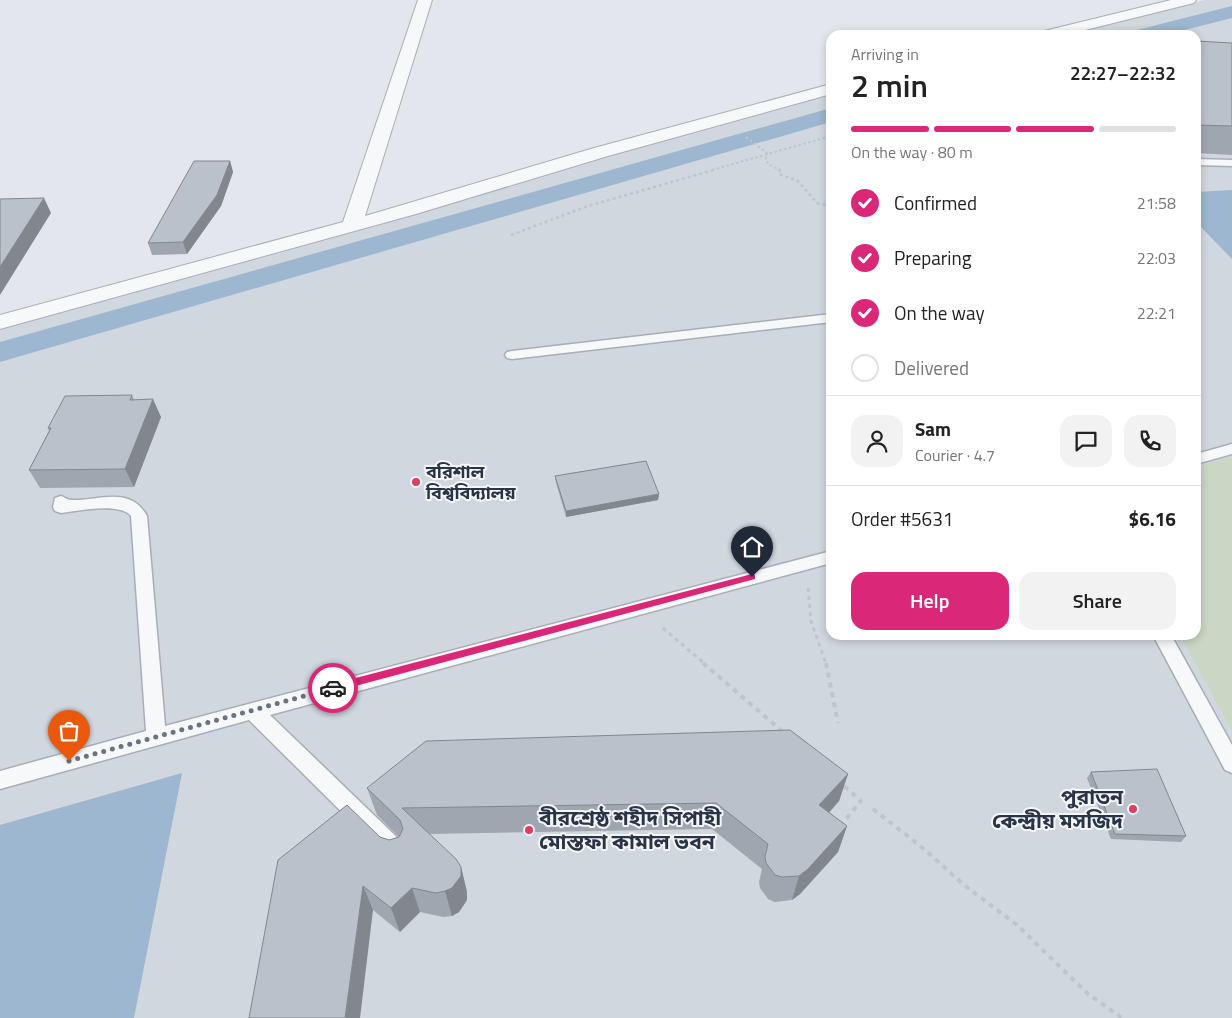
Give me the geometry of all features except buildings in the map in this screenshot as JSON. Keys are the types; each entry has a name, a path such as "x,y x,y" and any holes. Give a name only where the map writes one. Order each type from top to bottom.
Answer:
{"street":[{"path":"352,225 425,0"},
{"path":"1066,30 1189,0"},
{"path":"0,322 352,225 601,152 826,91"}],"lane":[{"path":"1201,162 1232,164"},
{"path":"512,355 826,319"},
{"path":"1201,458 1232,449"},
{"path":"61,502 61,507 118,502 135,509 139,516 156,737"},
{"path":"0,780 638,606 826,558"},
{"path":"1165,640 1232,764"},
{"path":"252,710 399,854"}],"path":[{"path":"511,235 588,206 826,137"},
{"path":"767,153 766,159 768,164 780,169 779,174 799,182 811,200 820,205 826,206"},
{"path":"810,562 808,586 811,621 824,654 838,723"},
{"path":"638,606 787,736"},
{"path":"838,829 861,800 839,781"},
{"path":"873,809 924,849 964,885 1017,925 1087,993 1122,1018"}],"shaded area":[{"name":"বরিশাল বিশ্ববিদ্যালয়","path":"1205,0 1232,0 1232,1018 0,1018 0,330 726,122 826,95 826,640 1201,640 1201,30 1079,30"}],"green space":[{"path":"1232,457 1232,731 1183,640 1201,640 1201,466"}],"water":[{"path":"1232,190 1232,259 1201,227 1201,192"},
{"path":"182,773 134,1018 0,1018 0,825"}],"waterway":[{"path":"1160,30 1232,12"},
{"path":"0,352 826,116"}],"way so far":[{"path":"69,761 333,688"}],"place":[{"name":"বরিশাল বিশ্ববিদ্যালয়","path":"416,482"},
{"name":"পুরাতন কেন্দ্রীয় মসজিদ","path":"1133,809"},
{"name":"বীরশ্রেষ্ঠ শহীদ সিপাহী মোস্তফা কামাল ভবন","path":"529,830"}],"route":[{"path":"333,688 752,577"}]}
